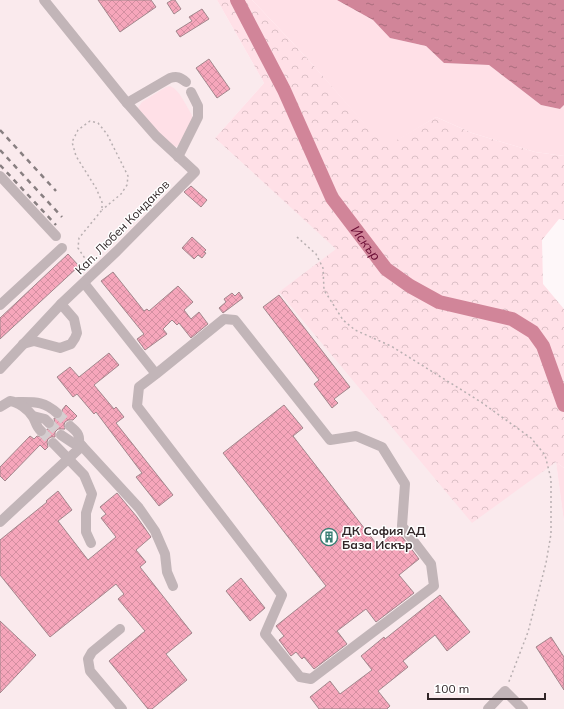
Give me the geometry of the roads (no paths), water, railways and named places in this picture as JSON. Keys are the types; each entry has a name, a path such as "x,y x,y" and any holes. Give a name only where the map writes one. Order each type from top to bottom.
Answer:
{"street":[{"name":"Кап. Любен Кондаков","path":"0,368 61,304 195,172 156,136 127,103 44,0"},
{"path":"127,103 170,78 180,78 186,82"},
{"path":"178,157 198,117 198,106 192,92"},
{"path":"0,176 56,236"},
{"path":"0,305 62,248"},
{"path":"84,283 156,374"},
{"path":"23,344 34,341 60,348 71,344 77,333 74,320 61,304"},
{"path":"224,319 234,320 330,440 356,436 382,447 405,484 402,526 431,564 434,586 311,679 300,677 265,634 282,595 137,406 139,387 156,374 224,319"},
{"path":"9,401 33,416 45,419 49,423"},
{"path":"0,407 9,401 44,403 50,406 57,413"},
{"path":"33,416 37,428 41,431"},
{"path":"70,426 80,437 81,444 139,508 155,531 165,554 167,572 173,586"},
{"path":"61,435 73,444 81,444"},
{"path":"53,443 84,475 92,494 86,513 86,532 91,543"},
{"path":"0,522 69,458 81,444"},
{"path":"120,629 92,652 88,660 90,671 122,709"},
{"path":"488,709 505,691 524,709"}],"water":[{"path":"337,0 564,0 564,105 560,109 541,105 489,65 444,63 426,46 390,38 373,20"}],"waterway":[{"name":"Искър","path":"237,0 284,90 332,198 386,269 410,286 439,302 512,319 533,332 543,346 564,405"}],"tunnel":[{"path":"57,413 70,426"},
{"path":"49,423 61,435"},
{"path":"41,431 53,443"}],"railway":[{"path":"0,130 56,191"},
{"path":"0,150 62,217"},
{"path":"0,165 56,225"}],"place":[{"name":"ДК София АД База Искър","path":"329,537"}]}
